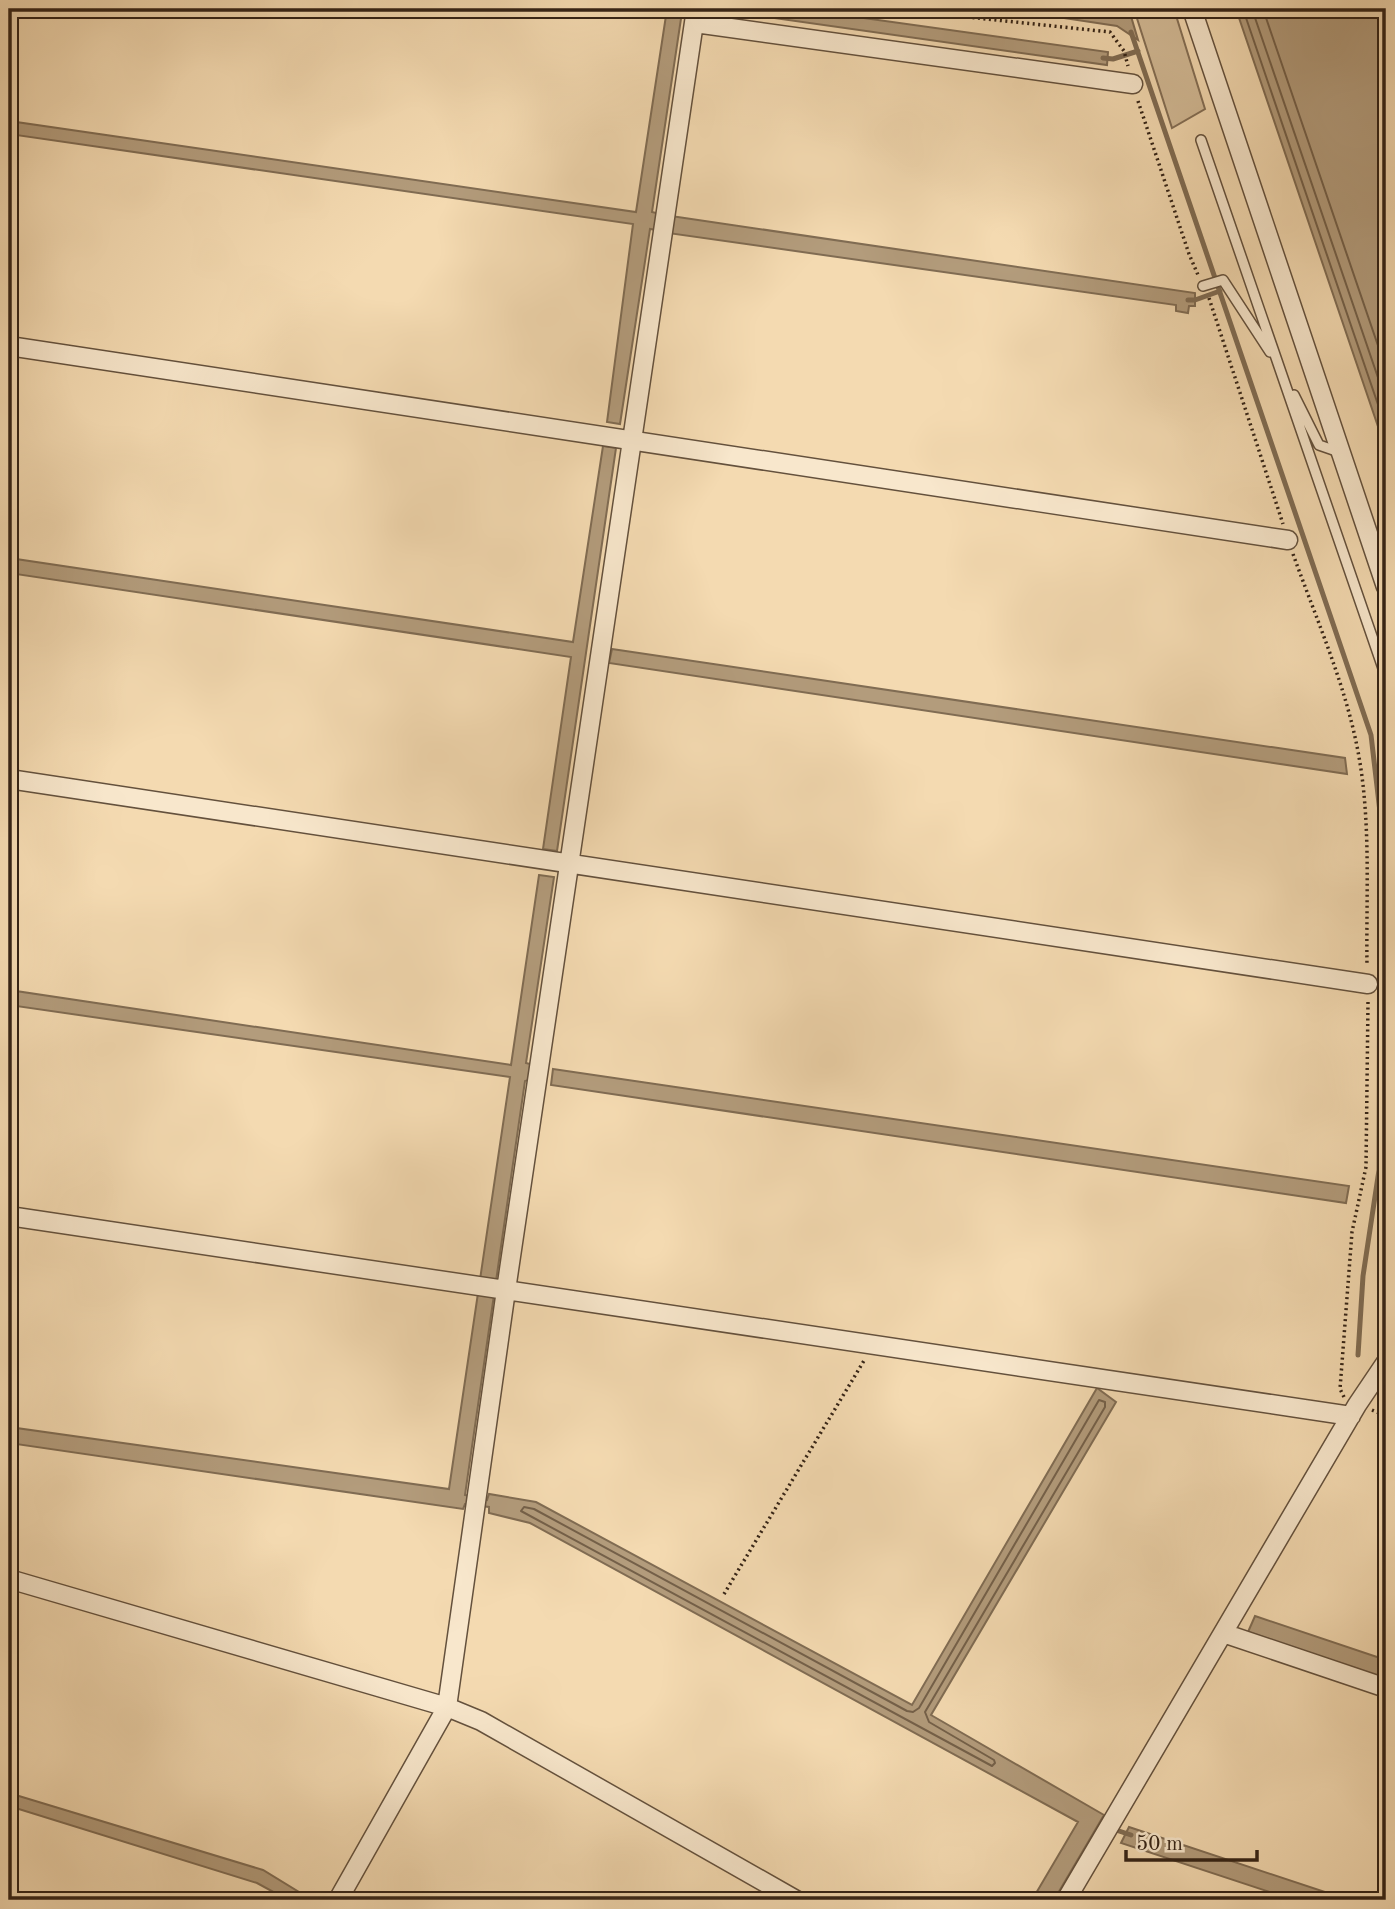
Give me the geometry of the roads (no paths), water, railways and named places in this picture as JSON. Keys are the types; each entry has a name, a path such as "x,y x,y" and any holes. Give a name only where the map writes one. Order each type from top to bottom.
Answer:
{"street":[{"path":"1192,9 1386,587"},
{"path":"338,1900 447,1707 506,1290 695,16 1133,84"},
{"path":"9,346 1288,540"},
{"path":"9,779 1368,984"},
{"path":"9,1216 1351,1416"},
{"path":"1066,1900 1351,1416 1386,1362"},
{"path":"9,1579 447,1707 481,1721 796,1900"},
{"path":"1223,1633 1386,1688"}],"lane":[{"path":"1201,140 1386,677"},
{"path":"1203,286 1223,280 1279,366 1319,445 1342,453"}],"water":[{"path":"667,9 682,12 652,212 660,214 657,230 650,229 620,424 607,422 633,224 9,134 9,121 636,212"},
{"path":"710,9 799,9 1108,52 1107,65"},
{"path":"1004,9 1100,9 1130,13 1138,40 1117,26"},
{"path":"1236,9 1386,9 1386,450"},
{"path":"671,216 1195,293 1195,306 1189,306 1188,313 1176,311 1176,305 668,233"},
{"path":"603,446 616,448 557,851 543,849 571,657 9,573 9,558 573,642"},
{"path":"612,649 1345,758 1347,774 609,663"},
{"path":"539,875 554,877 526,1063 530,1064 529,1080 525,1081 465,1495 487,1500 489,1494 536,1502 912,1705 1097,1388 1116,1402 931,1715 1104,1815 1054,1900 1032,1900 1078,1822 530,1523 489,1513 489,1507 465,1504 463,1509 9,1443 9,1427 449,1489 510,1077 9,1005 9,990 511,1065"},
{"path":"553,1069 1349,1186 1346,1203 551,1085"},
{"path":"1255,1616 1386,1660 1386,1679 1248,1632"},
{"path":"9,1793 263,1870 312,1900 288,1900 257,1883 9,1806"},
{"path":"1129,1827 1349,1900 1294,1900 1121,1843"}],"waterway":[{"path":"1131,32 1371,735 1380,812 1379,1170 1363,1276 1358,1355"},
{"path":"1103,58 1113,59 1138,51"},
{"path":"1188,300 1220,291"},
{"path":"1110,1828 1131,1835"}]}
